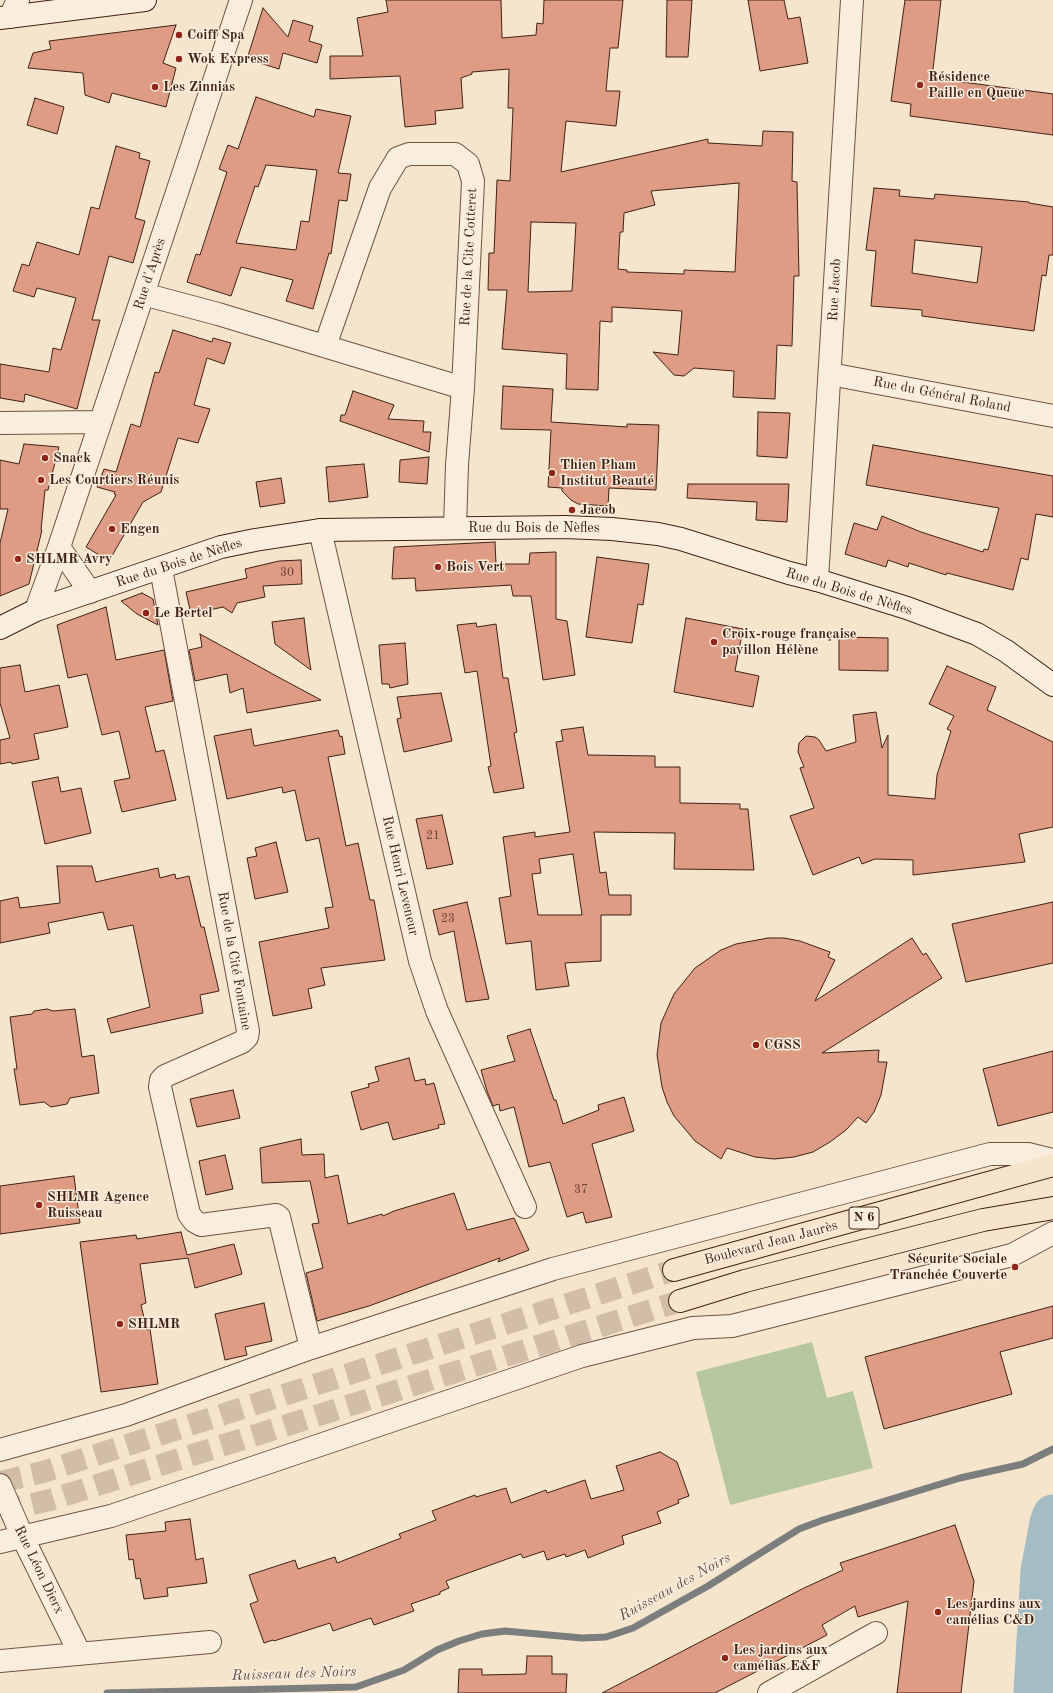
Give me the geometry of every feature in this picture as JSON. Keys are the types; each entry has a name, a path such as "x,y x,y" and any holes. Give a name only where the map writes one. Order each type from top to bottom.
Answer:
{"main road":[{"name":"Boulevard Jean Jaurès","path":"674,1270 1053,1165"},
{"name":"N 6","path":"680,1301 746,1281 983,1220 1053,1208"}],"street":[{"path":"9,11 145,0"},
{"name":"Rue d'Après","path":"36,610 59,547 241,0"},
{"name":"Rue Jacob","path":"817,580 852,0"},
{"name":"Rue de la Cite Cotteret","path":"326,346 380,188 398,158 409,154 455,154 468,164 473,181 463,388 457,465 455,528"},
{"path":"143,294 326,346 463,388"},
{"name":"Rue du Général Roland","path":"830,374 1053,416"},
{"path":"0,423 100,422"},
{"name":"Rue du Bois de Nèfles","path":"0,628 36,610 161,569 221,547 255,540 320,530 565,527 612,529 658,534 681,539 789,574 817,580 907,608 977,634 1006,651 1053,685"},
{"name":"Rue Henri Leveneur","path":"320,530 420,960 437,1011 525,1207"},
{"path":"59,547 90,592"},
{"name":"Rue de la Cité Fontaine","path":"161,569 248,1031 247,1037 242,1042 165,1076 161,1080 160,1087 189,1214 194,1221 201,1225 276,1215 279,1216 311,1348"},
{"path":"0,1450 126,1415 311,1348 553,1269 990,1154 1028,1154 1053,1160"},
{"path":"0,1542 23,1538 111,1516 582,1356 693,1328 732,1326 1012,1255 1053,1233"},
{"name":"Rue Léon Dierx","path":"0,1485 23,1538 80,1654"},
{"path":"769,1693 876,1633"},
{"path":"0,1661 210,1642"}],"green space":[{"path":"812,1342 827,1398 853,1391 873,1468 730,1505 696,1372"}],"building":[{"path":"386,0 501,0 502,38 536,35 537,23 543,24 544,0 623,0 618,48 610,48 606,91 620,91 616,126 566,121 561,172 708,139 708,143 762,146 763,131 793,132 792,181 797,182 799,276 794,276 792,346 777,345 775,399 733,397 734,371 694,368 684,376 674,375 653,352 678,355 682,311 612,307 612,322 600,321 598,390 566,389 567,354 502,349 507,290 488,290 489,253 494,253 497,180 510,181 513,108 508,108 509,69 472,72 472,74 461,78 463,108 435,111 436,124 405,127 400,76 330,79 330,56 363,56 357,18 388,12","holes":["739,183 735,272 684,270 684,274 627,272 627,270 618,269 620,232 623,232 624,213 655,205 651,191","531,222 576,223 572,291 528,292"]},
{"path":"667,0 692,0 688,57 666,57"},
{"path":"748,0 784,0 788,19 800,17 808,63 760,71"},
{"name":"Résidence Paille en Queue","path":"905,0 941,0 932,78 1053,94 1053,135 910,116 911,104 891,101"},
{"path":"263,8 288,37 293,20 313,26 309,41 322,45 317,63 283,53 279,69 247,59"},
{"path":"176,25 163,63 176,68 166,107 112,93 109,103 85,95 83,73 28,68 33,53 51,49 49,41"},
{"path":"256,97 314,117 316,109 351,116 338,173 351,174 347,201 339,200 331,254 329,253 313,309 286,301 293,280 241,267 231,296 187,282 196,254 200,255 227,172 219,169 228,145 238,149","holes":["266,165 317,170 309,222 301,221 296,250 236,243 255,186 258,187"]},
{"path":"35,98 64,107 57,134 27,125"},
{"path":"116,146 140,153 139,158 150,161 135,218 145,221 133,263 109,256 92,320 100,320 77,409 25,394 24,402 0,398 0,364 49,372 53,348 61,350 76,298 37,288 34,297 13,291 22,264 29,266 37,242 79,255 91,207 99,209"},
{"path":"874,188 900,190 899,196 934,199 935,194 1029,202 1053,207 1053,255 1049,255 1046,276 1042,275 1034,331 922,316 922,310 871,306 876,251 866,250","holes":["915,240 982,247 977,283 912,273"]},
{"path":"173,330 212,342 213,338 231,343 224,364 207,358 194,405 210,409 198,443 178,438 161,492 143,502 109,561 86,547 116,495 114,494 115,492 97,487 104,469 116,472 131,424 140,427 155,372 159,373"},
{"path":"503,386 553,389 551,422 627,427 627,424 659,425 656,490 609,488 608,506 578,504 571,500 562,491 562,488 548,487 551,430 501,429"},
{"path":"353,391 394,405 388,419 424,421 423,432 431,432 429,452 340,421 341,415 345,415"},
{"path":"758,412 790,413 787,458 757,456"},
{"path":"24,444 59,447 48,490 45,490 42,530 29,584 0,596 0,543 8,509 0,509 0,460 19,464"},
{"path":"873,445 1053,476 1053,517 1036,514 1028,560 1021,558 1013,590 947,573 946,575 909,563 908,567 888,560 886,567 845,554 854,523 877,530 882,516 921,532 983,552 984,549 988,550 999,508 866,485"},
{"path":"429,457 427,484 399,482 400,460"},
{"path":"364,464 368,497 329,502 326,467"},
{"path":"281,478 285,503 260,507 256,482"},
{"path":"688,484 789,484 787,522 756,520 757,502 687,498"},
{"path":"495,542 496,564 529,564 530,553 556,552 556,619 567,621 575,675 543,680 531,596 513,596 511,585 416,591 415,578 392,579 394,547"},
{"path":"597,557 649,564 643,605 638,604 632,643 586,637"},
{"path":"301,560 302,584 263,586 265,597 237,603 232,613 223,607 191,614 186,592 247,578 245,569 279,561"},
{"name":"Le Bertel","path":"142,593 153,599 158,625 137,614 121,601"},
{"path":"106,607 116,660 164,650 173,701 145,707 156,752 164,750 176,800 122,812 114,781 130,778 119,731 102,735 87,674 68,678 57,625"},
{"path":"304,618 311,670 275,644 272,622"},
{"path":"686,618 743,629 735,671 759,676 753,707 674,692"},
{"path":"476,623 477,627 496,624 503,678 508,678 517,732 514,733 524,788 494,793 488,767 491,766 477,671 465,673 457,625"},
{"path":"200,634 321,700 247,713 243,688 230,693 227,674 195,681 189,650 202,647"},
{"path":"839,637 888,638 888,671 839,670"},
{"path":"405,643 408,684 390,688 389,684 382,684 379,645"},
{"path":"20,665 25,692 59,685 68,727 34,734 39,759 12,764 11,762 0,764 0,740 10,738 0,703 0,668"},
{"path":"947,666 996,687 987,710 1053,742 1053,827 1019,834 1025,862 913,875 913,860 875,859 862,864 859,857 813,875 790,816 814,808 800,768 804,767 798,752 799,743 806,736 815,737 819,740 826,751 856,742 853,715 876,712 882,748 888,735 888,795 935,799 937,775 951,731 947,729 954,716 929,704"},
{"path":"441,693 452,741 404,752 397,719 401,718 397,697"},
{"path":"583,727 588,755 655,756 655,767 680,767 680,803 740,804 740,809 748,809 754,870 674,869 675,833 594,832 600,873 606,872 609,895 631,895 631,915 601,915 601,961 565,963 569,986 536,990 531,941 506,944 499,898 511,896 503,837 535,832 535,837 570,832 556,742 563,741 561,730","holes":["573,854 582,915 538,915 532,874 541,873 539,859"]},
{"path":"251,729 254,746 338,730 340,737 342,736 345,754 328,757 346,846 358,843 370,900 374,900 385,960 321,968 325,985 308,989 312,1008 273,1016 259,942 329,928 325,908 333,907 319,838 306,841 295,790 283,793 282,787 227,799 214,736"},
{"path":"58,777 61,792 81,788 91,833 45,844 32,782"},
{"path":"442,815 453,864 427,869 416,819"},
{"path":"276,842 288,892 255,899 247,858 257,856 255,848"},
{"path":"57,866 92,866 96,882 158,868 160,878 175,874 176,879 189,876 201,927 204,927 219,991 200,995 203,1013 111,1033 107,1019 150,1007 133,925 108,930 103,912 48,923 50,933 0,943 0,901 18,897 20,908 60,903"},
{"path":"467,902 489,999 466,1002 454,931 439,935 433,910"},
{"path":"1053,902 1053,963 966,982 952,924"},
{"name":"CGSS","path":"768,938 784,938 800,941 830,952 828,957 835,960 815,1001 912,938 923,955 926,953 942,978 822,1053 879,1050 878,1062 887,1062 881,1095 874,1112 866,1123 858,1117 846,1130 830,1142 813,1152 794,1157 774,1159 755,1157 727,1148 721,1159 695,1141 674,1116 667,1102 662,1087 657,1055 661,1023 674,994 695,968 721,950 736,944"},
{"path":"47,1009 53,1011 75,1009 82,1057 94,1055 99,1093 70,1098 67,1104 51,1107 44,1102 20,1105 14,1069 17,1069 10,1017 32,1014 34,1011"},
{"path":"530,1029 554,1100 556,1100 563,1124 599,1110 598,1105 624,1097 634,1131 592,1144 612,1217 586,1223 583,1212 567,1217 550,1162 529,1167 514,1107 500,1111 499,1104 493,1106 481,1070 515,1061 507,1036"},
{"path":"1053,1051 1053,1112 998,1126 983,1069"},
{"path":"409,1058 415,1081 425,1079 426,1085 434,1083 445,1124 438,1125 439,1128 393,1140 388,1122 361,1130 351,1092 369,1087 368,1084 379,1081 375,1067"},
{"path":"233,1090 240,1118 197,1127 190,1099"},
{"path":"301,1139 302,1155 324,1154 325,1178 338,1175 348,1224 382,1214 383,1216 394,1211 454,1193 467,1230 514,1218 529,1250 498,1262 500,1258 369,1306 317,1321 306,1273 323,1268 312,1224 319,1223 310,1181 262,1183 260,1148"},
{"path":"225,1155 233,1189 206,1195 199,1161"},
{"name":"SHLMR Agence Ruisseau","path":"74,1176 80,1223 0,1234 0,1186"},
{"name":"SHLMR","path":"181,1232 187,1255 234,1244 242,1274 195,1288 188,1258 140,1264 146,1303 141,1305 147,1330 150,1329 158,1384 101,1392 80,1242 136,1235 137,1239"},
{"path":"264,1303 272,1341 245,1347 247,1355 225,1360 215,1314"},
{"path":"1053,1306 1053,1338 1000,1352 1012,1394 884,1429 865,1357"},
{"path":"660,1452 677,1462 689,1496 678,1500 679,1503 657,1512 661,1523 622,1536 624,1544 588,1558 585,1550 566,1557 565,1554 547,1560 544,1551 523,1558 521,1554 446,1581 449,1588 440,1592 440,1594 411,1604 414,1611 374,1625 371,1618 333,1631 330,1623 264,1643 250,1604 258,1601 249,1575 295,1560 298,1569 335,1557 337,1563 401,1538 399,1534 436,1520 432,1511 475,1495 476,1497 506,1488 511,1503 546,1490 547,1493 585,1480 591,1499 624,1490 616,1466"},
{"path":"190,1519 196,1560 203,1558 207,1583 167,1588 168,1596 144,1599 140,1578 136,1579 133,1559 129,1560 126,1535 166,1531 165,1522"},
{"path":"955,1525 974,1581 961,1693 897,1693 908,1601 858,1617 855,1606 822,1625 827,1635 715,1693 602,1693 802,1589 843,1570 840,1563"},
{"path":"527,1656 552,1656 552,1674 567,1674 566,1693 458,1693 459,1669 482,1669 482,1675 526,1674"}],"waterway":[{"name":"Ruisseau des Noirs","path":"107,1693 356,1687 404,1670 437,1650 482,1634 505,1631 582,1638 606,1637 633,1628 708,1586 799,1529 823,1520 960,1478 1023,1464 1053,1449"},
{"path":"1034,1693 1041,1571 1050,1523 1053,1515"}],"tunnel":[{"path":"0,1482 43,1472 674,1270"},
{"path":"0,1511 50,1500 680,1301"}],"place":[{"name":"Coiff Spa","path":"179,35"},
{"name":"Wok Express","path":"179,59"},
{"name":"Résidence Paille en Queue","path":"920,85"},
{"name":"Les Zinnias","path":"155,87"},
{"name":"Snack","path":"45,458"},
{"name":"Thien Pham Institut Beauté","path":"552,473"},
{"name":"Les Courtiers Réunis","path":"41,480"},
{"name":"Jacob","path":"572,510"},
{"name":"Engen","path":"112,529"},
{"name":"SHLMR Avry","path":"18,559"},
{"name":"Bois Vert","path":"438,567"},
{"name":"Le Bertel","path":"146,613"},
{"name":"Croix-rouge française pavillon Hélène","path":"714,642"},
{"name":"CGSS","path":"756,1045"},
{"name":"SHLMR Agence Ruisseau","path":"39,1205"},
{"name":"Sécurite Sociale Tranchée Couverte","path":"1015,1267"},
{"name":"SHLMR","path":"120,1324"},
{"name":"Les jardins aux camélias C&D","path":"938,1612"},
{"name":"Les jardins aux camélias E&F","path":"725,1658"}]}
